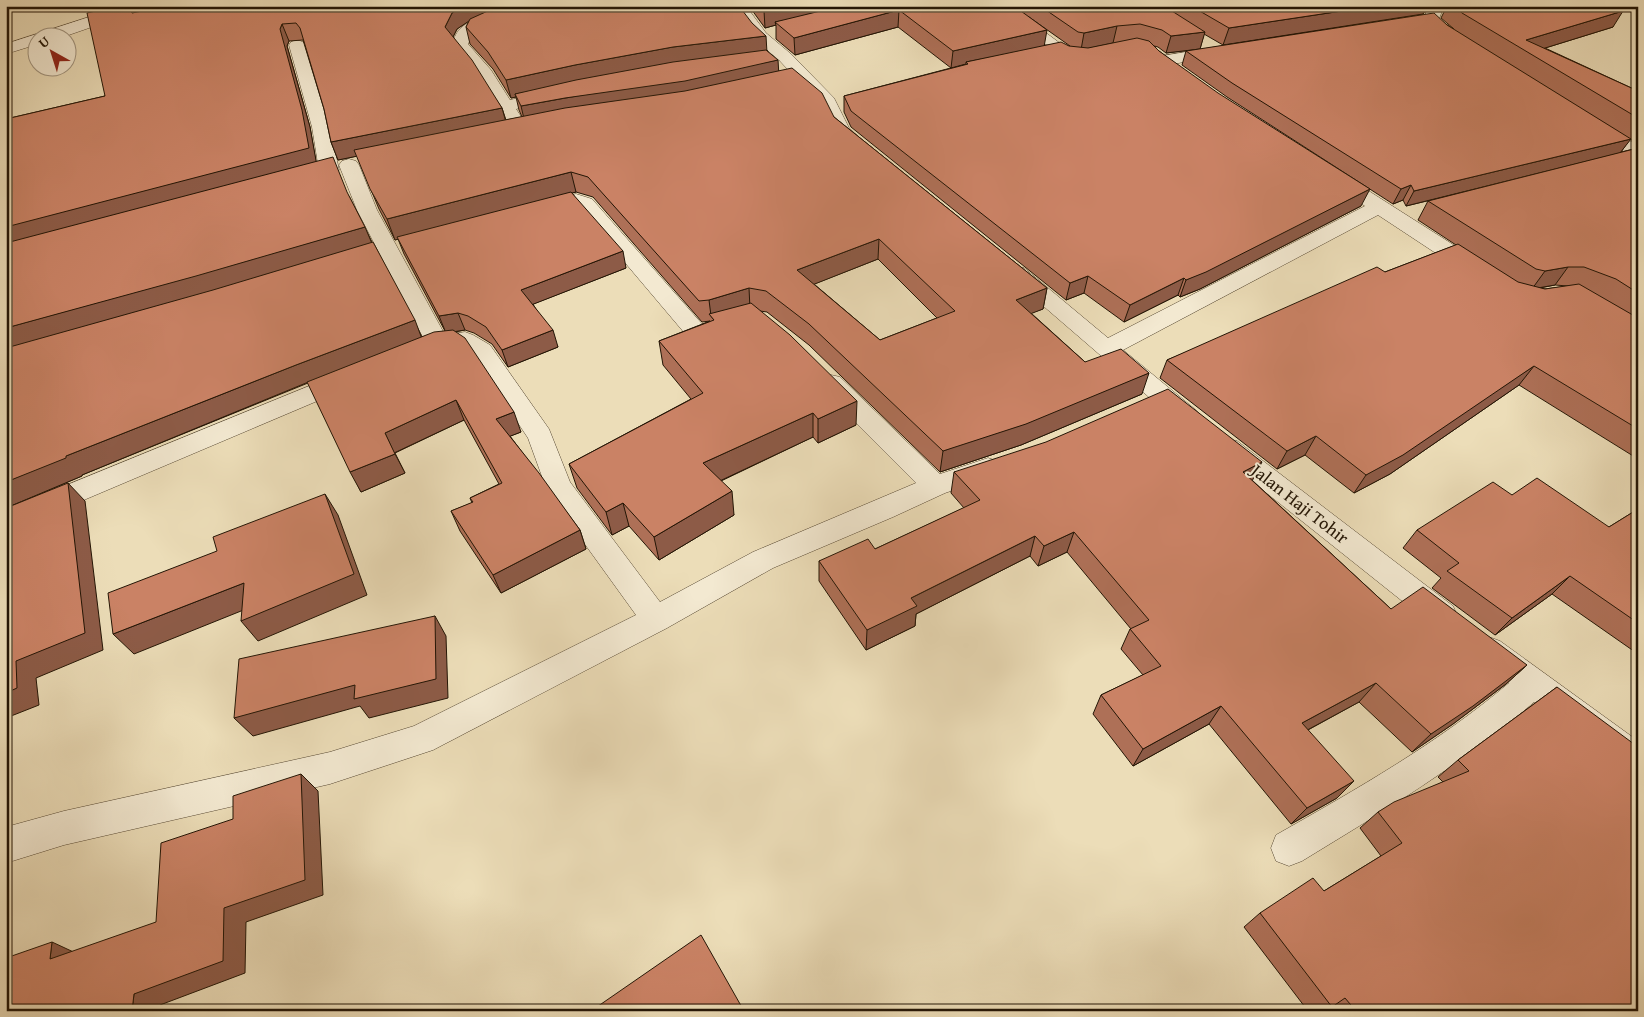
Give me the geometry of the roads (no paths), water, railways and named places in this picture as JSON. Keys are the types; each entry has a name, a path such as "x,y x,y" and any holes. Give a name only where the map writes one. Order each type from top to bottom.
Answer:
{"street":[{"path":"73,28 139,6"},
{"path":"502,134 525,129 505,106 485,74 460,44 463,35 469,30 484,24 566,6"},
{"path":"738,6 769,34 776,58 794,80 837,100 841,131 879,162"},
{"path":"1000,6 1059,50 1070,56 1081,57 1098,54"},
{"path":"1412,23 1434,10 1447,34 1472,49"},
{"path":"1203,41 1219,51"},
{"path":"6,49 28,42"},
{"path":"297,44 321,127 339,168 367,210 387,250 404,278 417,306 429,346 465,340 482,351 540,436 558,486 656,619"},
{"path":"1182,76 1157,56 1238,48"},
{"path":"1040,54 1059,50"},
{"path":"505,106 569,91"},
{"path":"1580,117 1638,155"},
{"path":"1618,161 1638,155"},
{"path":"1320,168 1491,279"},
{"path":"526,213 576,200 585,203 695,331 717,330 744,320"},
{"path":"1107,348 1387,212 1416,212"},
{"name":"Jalan Haji Tohir","path":"1002,262 1107,348 1163,397 1468,634 1638,760"},
{"path":"814,366 935,486"},
{"path":"6,522 368,370"},
{"path":"1136,408 1163,397"},
{"path":"6,845 64,828 330,768 421,739 656,619 763,560 935,486 1013,460"},
{"path":"1289,848 1387,790 1444,752 1484,724 1533,683"}]}
